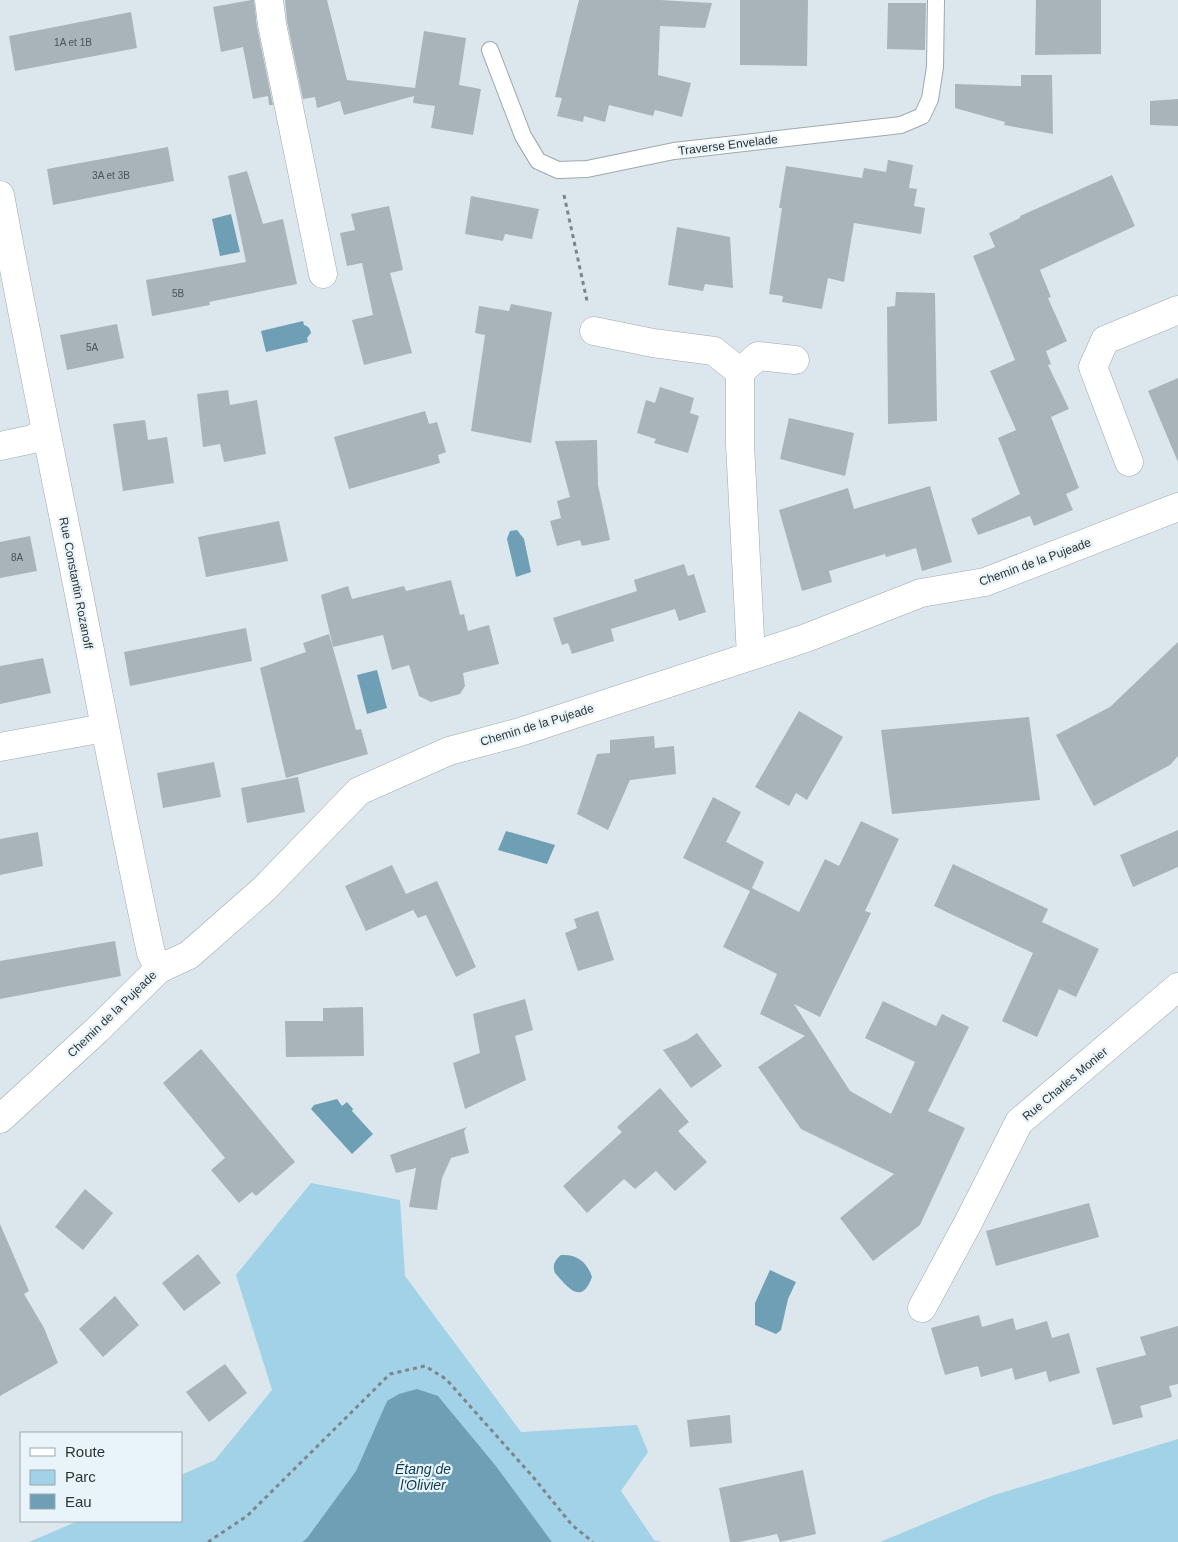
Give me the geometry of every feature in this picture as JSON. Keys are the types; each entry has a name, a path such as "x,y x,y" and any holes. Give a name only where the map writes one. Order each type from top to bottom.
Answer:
{"street":[{"path":"269,0 272,24 323,274"},
{"name":"Rue Constantin Rozanoff","path":"0,195 24,327 120,810 151,953 159,969"},
{"path":"1129,462 1093,366 1105,340 1178,310"},
{"path":"594,331 653,343 714,351 740,372"},
{"path":"751,656 740,444 740,372 758,356 795,360"},
{"path":"0,446 33,439 46,431"},
{"name":"Chemin de la Pujeade","path":"0,1119 97,1030 159,969 189,955 264,889 359,790 449,751 520,732 806,638 921,593 985,582 1178,507"},
{"path":"0,747 104,728"},
{"name":"Rue Charles Monier","path":"922,1308 1019,1122 1178,987"}],"lane":[{"name":"Traverse Envelade","path":"558,170 587,169 674,152 901,124 922,116 930,99 935,67 936,0"},
{"path":"490,50 523,136 538,161 558,170"}],"path":[{"path":"558,170 594,331"},
{"path":"208,1542 247,1516 390,1374 425,1366 446,1379 533,1476 572,1525 593,1542"}],"green space":[{"path":"311,1183 400,1200 405,1276 521,1432 637,1425 648,1452 621,1491 654,1540 662,1542 552,1542 496,1466 438,1396 387,1401 356,1471 307,1538 302,1542 29,1542 76,1522 182,1522 182,1475 215,1460 272,1390 236,1275"},
{"path":"1178,1439 1178,1542 880,1542 991,1496"}],"water":[{"path":"231,214 240,252 220,256 212,219"},
{"path":"303,321 311,333 307,338 308,342 266,352 261,331"},
{"path":"517,530 524,539 531,572 516,577 507,539 510,531"},
{"path":"377,670 387,708 367,714 357,675"},
{"path":"506,831 555,845 547,864 498,850"},
{"path":"337,1099 342,1106 347,1102 353,1109 352,1111 373,1134 352,1154 311,1109 314,1105"},
{"path":"561,1255 577,1258 587,1267 592,1277 588,1286 583,1291 574,1291 569,1288 555,1273 555,1263"},
{"path":"770,1270 796,1282 788,1299 781,1330 776,1334 755,1325 755,1303"},
{"name":"Étang de l'Olivier","path":"417,1389 438,1396 496,1466 552,1542 302,1542 307,1538 356,1471 387,1401 399,1394"}],"building":[{"path":"254,0 257,27 273,105 269,105 268,96 253,99 243,47 221,52 213,7"},
{"path":"285,0 327,0 347,80 415,88 424,31 466,38 459,85 481,89 473,135 431,128 435,106 413,103 414,96 344,115 340,101 317,108 315,97 303,99 287,21"},
{"path":"579,0 660,0 712,3 705,28 660,26 658,75 691,83 682,117 655,110 653,116 609,105 605,122 584,116 583,122 557,116 562,98 555,97"},
{"path":"740,0 808,0 807,66 740,65"},
{"path":"1036,0 1101,0 1101,54 1035,55"},
{"path":"888,3 926,3 925,50 887,49"},
{"path":"131,12 137,48 15,71 9,36"},
{"path":"1021,75 1052,75 1053,134 1004,125 1005,122 955,108 955,84 1021,86"},
{"path":"1178,99 1178,126 1150,125 1150,101"},
{"path":"168,147 174,181 53,205 47,169"},
{"path":"888,160 913,165 909,188 917,189 914,206 925,208 921,234 854,223 844,282 828,278 822,309 782,302 783,296 769,294 782,208 779,208 786,166 862,178 864,168 886,172"},
{"path":"247,171 263,224 283,219 297,284 209,302 210,305 152,316 146,280 246,262 228,176"},
{"path":"1112,175 1135,226 1040,270 1051,297 1048,298 1067,341 1046,351 1051,364 1048,365 1069,409 1051,417 1079,488 1066,494 1073,510 1034,526 1030,516 978,535 971,519 1020,494 998,438 1016,430 990,371 1015,360 973,256 995,247 989,233 1020,218 1020,216"},
{"path":"471,196 539,209 532,239 505,234 503,241 465,234"},
{"path":"389,206 403,270 390,273 412,353 364,365 352,320 373,315 362,263 347,266 340,233 355,230 351,214"},
{"path":"677,227 730,237 733,288 705,284 703,291 668,285"},
{"path":"896,292 935,293 937,421 888,424 887,307 895,306"},
{"path":"511,304 552,312 531,443 471,431 485,335 475,333 479,306 509,311"},
{"path":"117,324 124,358 67,370 60,335"},
{"path":"1178,378 1178,462 1148,391"},
{"path":"660,387 694,398 690,413 699,416 688,453 654,443 656,439 637,433 646,400 655,403"},
{"path":"228,390 230,405 257,400 266,454 224,462 220,444 203,447 197,394"},
{"path":"425,411 429,424 437,422 446,452 438,455 440,463 349,489 334,437"},
{"path":"789,418 854,433 845,476 780,459"},
{"path":"145,420 148,440 167,437 174,483 123,491 113,424"},
{"path":"597,440 598,485 610,540 582,546 580,540 557,546 550,521 561,518 557,501 570,497 555,441"},
{"path":"930,486 952,562 922,571 916,548 886,557 885,554 829,571 832,582 802,591 779,510 848,488 854,509"},
{"path":"279,521 288,561 206,577 198,537"},
{"path":"30,536 37,571 0,578 0,542"},
{"path":"684,564 688,576 694,574 706,612 679,621 675,609 611,629 614,641 572,654 568,643 562,645 553,618 637,591 634,580"},
{"path":"451,580 460,615 464,614 468,631 489,625 499,664 463,673 465,686 460,694 431,702 419,696 409,665 392,670 383,635 333,647 321,595 348,586 352,599 404,586 406,591"},
{"path":"246,628 252,661 130,686 124,652"},
{"path":"329,634 356,730 361,729 368,754 286,778 260,668 306,652 303,643"},
{"path":"1178,642 1178,756 1170,765 1094,806 1056,735 1110,707"},
{"path":"43,658 51,693 0,704 0,666"},
{"path":"799,711 843,737 807,800 796,793 789,806 755,787"},
{"path":"1029,717 1040,800 892,814 881,730"},
{"path":"654,736 655,748 674,746 676,774 630,780 608,830 577,814 597,754 610,753 610,740"},
{"path":"214,762 221,797 163,808 157,773"},
{"path":"298,777 305,812 247,823 241,788"},
{"path":"713,797 741,812 726,842 764,862 752,888 799,912 825,859 839,866 861,821 899,839 865,911 871,913 820,1017 794,1004 850,1091 891,1114 915,1062 865,1038 883,1001 936,1026 942,1014 969,1027 928,1111 965,1128 920,1225 873,1261 840,1218 894,1174 801,1129 758,1067 805,1036 760,1014 777,974 723,947 750,891 683,858"},
{"path":"1178,830 1178,867 1133,887 1120,855"},
{"path":"38,832 43,866 0,875 0,839"},
{"path":"953,864 1048,909 1042,922 1099,949 1076,997 1059,989 1037,1037 1002,1021 1033,953 934,906"},
{"path":"392,865 406,894 437,881 476,967 456,977 426,915 418,918 413,910 366,931 345,886"},
{"path":"598,911 614,960 578,971 565,933 577,928 574,919"},
{"path":"115,941 121,976 0,999 0,961"},
{"path":"525,999 533,1030 515,1036 526,1080 465,1109 453,1063 480,1053 473,1014"},
{"path":"363,1007 364,1056 286,1057 285,1021 323,1021 323,1008"},
{"path":"697,1033 722,1066 691,1088 663,1050 687,1040"},
{"path":"201,1049 295,1162 256,1196 252,1192 239,1203 211,1170 225,1158 163,1083"},
{"path":"660,1088 689,1122 678,1131 707,1162 675,1191 656,1171 635,1189 624,1179 587,1213 563,1186 622,1132 617,1127"},
{"path":"467,1127 464,1131 469,1153 451,1158 442,1178 437,1210 409,1207 416,1168 396,1173 390,1155"},
{"path":"85,1189 113,1213 83,1250 55,1227"},
{"path":"1089,1203 1099,1237 996,1266 986,1231"},
{"path":"0,1224 29,1291 24,1294 44,1328 58,1363 0,1396"},
{"path":"198,1254 221,1283 184,1311 162,1283"},
{"path":"115,1296 139,1325 103,1357 79,1329"},
{"path":"979,1315 982,1327 1013,1318 1016,1330 1047,1321 1052,1338 1069,1333 1080,1373 1049,1382 1046,1371 1015,1380 1012,1368 981,1377 978,1366 945,1375 931,1328"},
{"path":"1178,1326 1178,1384 1169,1386 1172,1397 1140,1406 1143,1417 1113,1425 1096,1368 1146,1355 1140,1337"},
{"path":"225,1364 247,1393 209,1422 186,1392"},
{"path":"730,1415 732,1443 690,1447 687,1420"},
{"path":"803,1470 816,1534 780,1542 777,1534 739,1542 730,1542 719,1488"}]}
